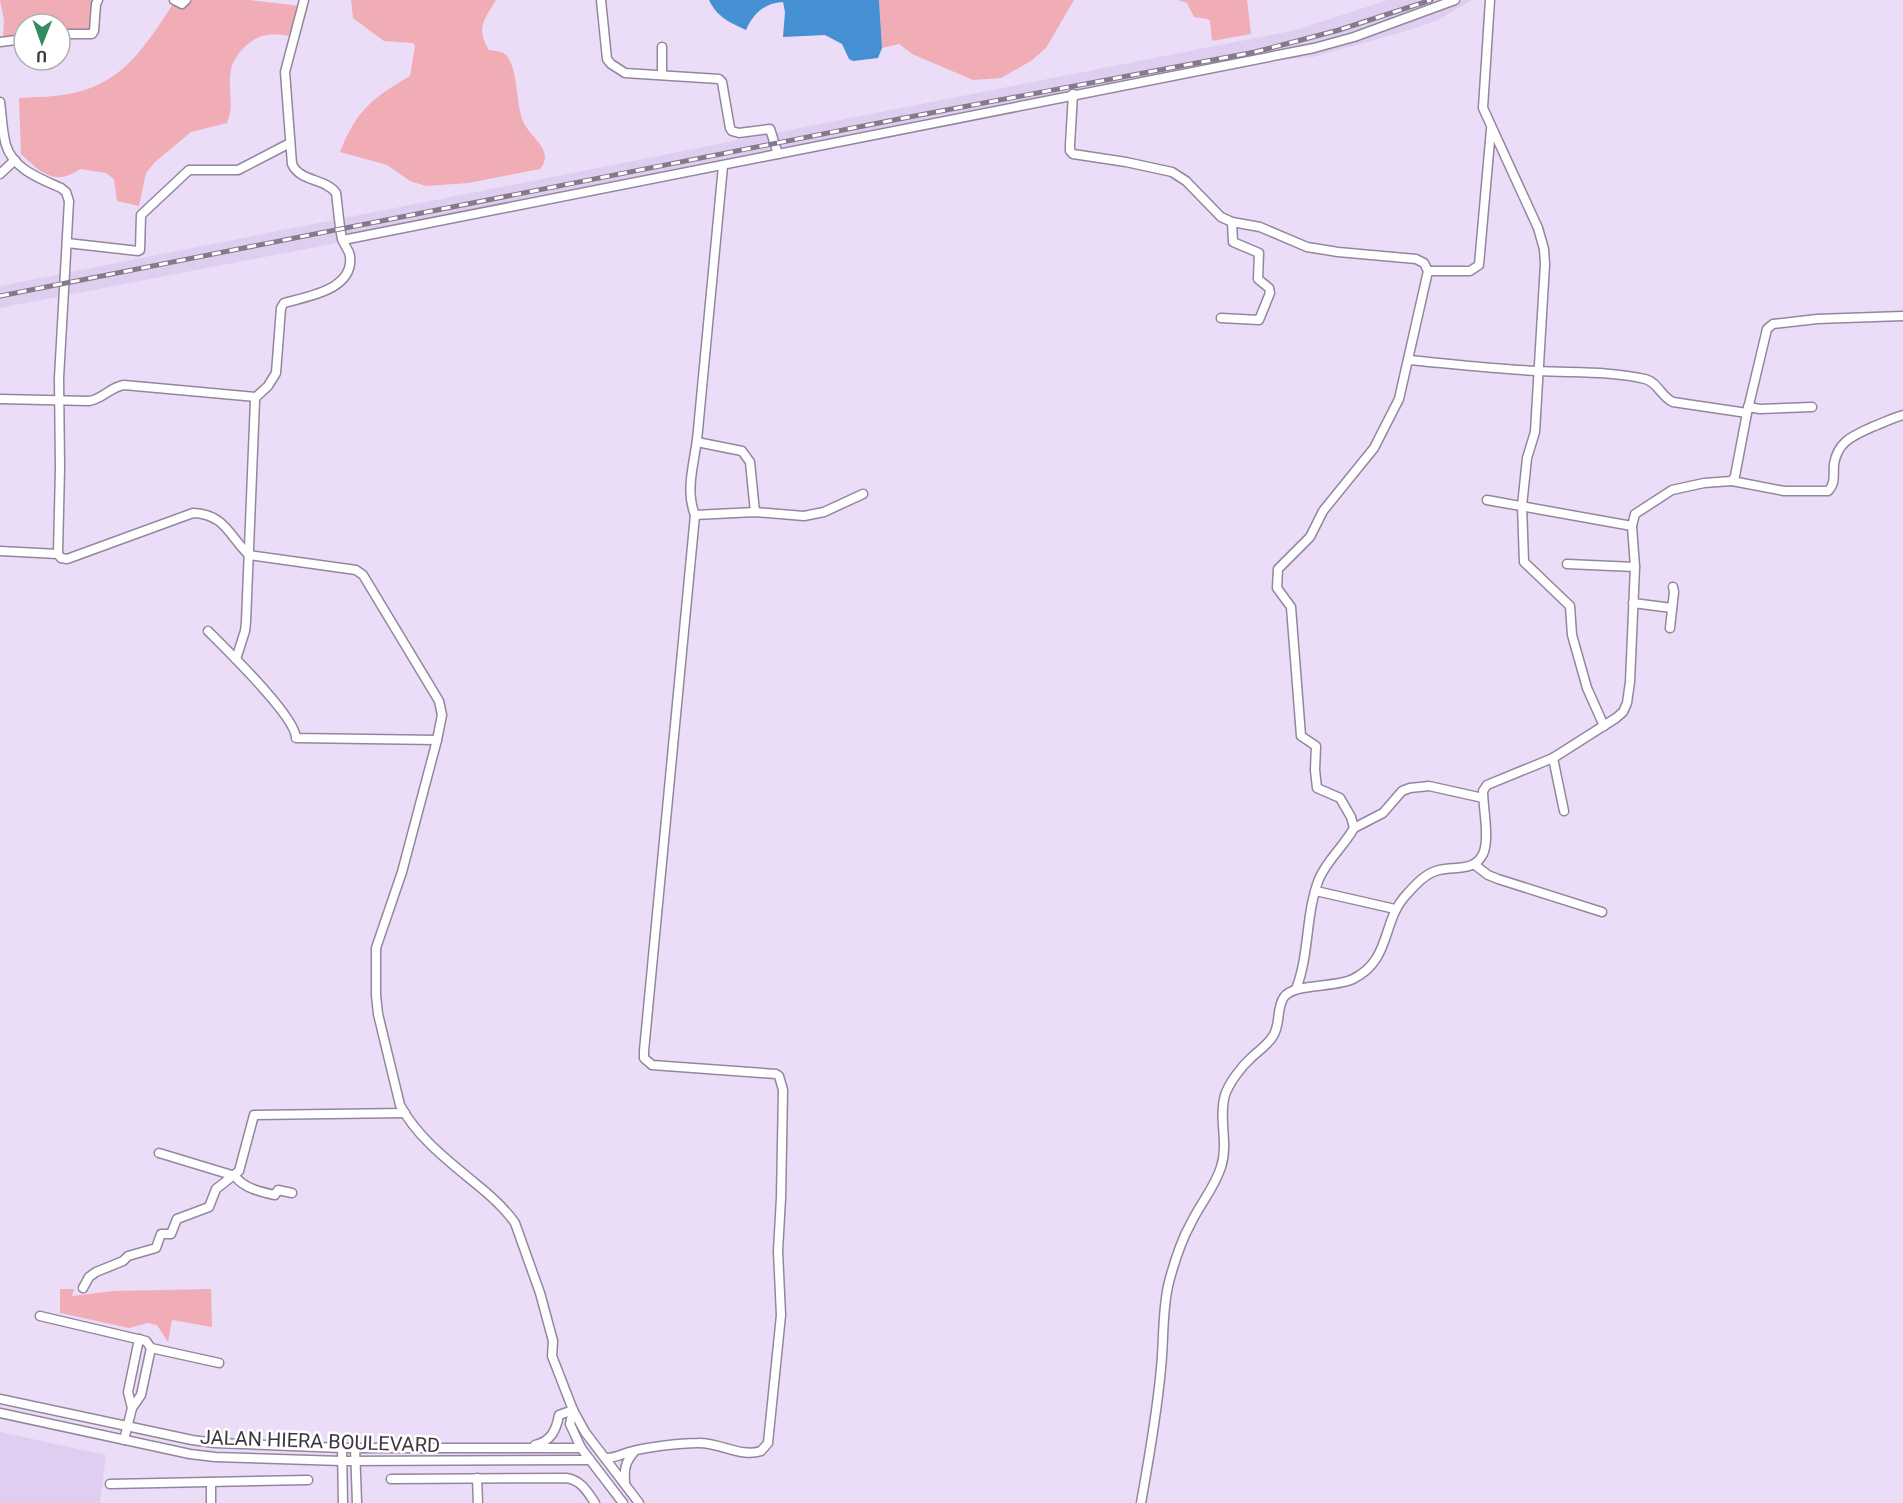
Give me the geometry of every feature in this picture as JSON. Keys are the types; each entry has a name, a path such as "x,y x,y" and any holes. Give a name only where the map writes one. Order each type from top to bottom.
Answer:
{"street":[{"path":"72,34 92,34 98,0"},
{"path":"174,0 184,3 186,0"},
{"path":"236,659 246,631 256,397 268,386 276,373 281,308 284,303 326,291 348,271 350,255 343,240 334,189 294,169 285,72 304,0"},
{"path":"601,0 607,59 611,64 625,73 719,79 722,82 732,131 739,133 770,129 778,154"},
{"path":"343,240 723,166 1072,94 1314,48 1354,37 1455,0"},
{"path":"1490,0 1483,99 1485,116 1542,238 1545,264 1535,432 1527,458 1522,506 1524,562 1525,566 1570,606 1572,635 1587,688 1604,726"},
{"path":"662,47 662,75"},
{"path":"1072,94 1070,151 1073,154 1172,172 1186,181 1214,212 1232,222 1260,227 1298,244 1316,249 1416,259 1424,263 1428,272 1399,399 1374,448 1323,510 1310,537 1278,569 1277,588 1291,607 1301,736 1316,746 1317,788 1340,798 1351,817 1353,828"},
{"path":"0,102 5,144 15,160 27,171 61,188 66,192 69,201 58,400 60,468 58,554"},
{"path":"1428,272 1470,271 1479,265 1491,129"},
{"path":"67,243 140,250 141,215 189,170 238,170 291,143"},
{"path":"0,174 15,160"},
{"path":"590,1460 604,1455 616,1458 634,1451 699,1443 755,1453 765,1448 768,1443 781,1315 778,1251 783,1090 779,1076 652,1065 644,1058 695,515 690,500 690,489 697,442 723,166"},
{"path":"1221,318 1259,320 1270,293 1269,288 1258,279 1259,253 1233,242 1232,222"},
{"path":"1732,481 1735,476 1765,335 1770,326 1817,319 1903,316"},
{"path":"1409,360 1539,371 1604,373 1645,379 1653,382 1667,399 1673,402 1748,410 1812,407"},
{"path":"0,399 94,400 112,388 124,385 256,397"},
{"path":"1141,1503 1155,1428 1167,1293 1189,1225 1222,1166 1225,1152 1225,1095 1248,1060 1273,1037 1278,1028 1283,998 1296,989 1343,983 1362,974 1373,965 1381,952 1395,909 1422,878 1439,870 1475,865 1483,854 1486,841 1483,791 1487,785 1553,758 1623,712 1629,695 1635,567 1632,526 1638,510 1672,490 1704,483 1732,481 1784,491 1828,490 1834,485 1836,453 1842,444 1850,437 1888,419 1903,415"},
{"path":"697,442 742,451 747,456 750,462 754,512"},
{"path":"695,515 754,512 810,515 824,512 863,494"},
{"path":"1487,500 1632,526"},
{"path":"0,551 58,554 61,558 67,559 193,513 205,513 223,523 249,555 356,570 363,575 439,701 442,715 402,872 376,948 378,1014 400,1105 423,1137 441,1155 494,1198 515,1223 554,1341 552,1356 573,1410 591,1440 639,1503"},
{"path":"1567,564 1635,567"},
{"path":"1670,628 1673,587"},
{"path":"1633,603 1672,608"},
{"path":"208,631 236,659 296,730 296,738 437,740"},
{"path":"1553,758 1564,811"},
{"path":"1296,989 1304,966 1307,930 1322,873 1353,828 1383,813 1402,791 1410,788 1429,786 1483,798"},
{"path":"1475,865 1498,879 1602,912"},
{"path":"1316,891 1395,909"},
{"path":"83,1288 96,1272 123,1261 128,1256 156,1248 158,1237 161,1234 171,1234 177,1220 209,1206 216,1189 239,1172 254,1115 405,1113"},
{"path":"159,1154 235,1176 239,1182 259,1191 275,1195 278,1190 292,1193"},
{"path":"40,1316 139,1339 146,1341 151,1348 219,1363"},
{"path":"132,1408 128,1392 139,1339"},
{"path":"124,1440 132,1408 141,1395 151,1348"},
{"name":"JALAN HIERA BOULEVARD","path":"0,1399 127,1427 215,1443 342,1448 581,1448"},
{"path":"522,1448 545,1442 557,1427 559,1415 573,1410"},
{"path":"573,1410 570,1424 581,1448 623,1503"},
{"name":"JALAN HIERA BOULEVARD","path":"0,1413 215,1457 342,1461 590,1460"},
{"path":"581,1448 591,1440"},
{"path":"355,1447 357,1503"},
{"path":"342,1448 344,1503"},
{"path":"625,1483 624,1470 627,1459 634,1451"},
{"path":"391,1479 574,1479 581,1483 596,1503"},
{"path":"477,1479 478,1503"},
{"path":"110,1484 308,1480"},
{"path":"211,1482 211,1503"}],"shaded area":[{"path":"0,0 94,0 94,30 72,32 72,12 12,12 12,37 3,37 4,20"},
{"path":"176,0 249,0 300,6 291,36 261,36 239,53 231,70 230,110 227,123 191,132 155,162 146,173 139,206 117,201 114,179 106,173 80,169 63,177 55,177 41,171 21,154 19,98 74,93 108,79 134,58"},
{"path":"351,0 496,0 485,18 483,35 489,50 503,53 511,62 523,121 540,144 545,156 540,169 468,183 426,186 410,181 387,165 340,152 352,126 367,107 385,91 410,76 415,46 413,43 384,41 353,18"},
{"path":"879,0 1074,0 1046,48 1031,61 1001,78 973,80 912,54 899,44 882,48"},
{"path":"1178,0 1247,0 1251,34 1212,41 1210,21 1194,17 1187,3"},
{"path":"1388,0 1472,0 1438,20 1313,57 1246,64 984,118 0,308 0,286 1296,30"},
{"path":"60,1289 74,1289 72,1296 114,1291 211,1289 212,1327 172,1320 168,1342 157,1325 148,1323 129,1328 60,1313"},
{"path":"0,1432 106,1455 100,1503 0,1503"}],"water":[{"path":"709,0 879,0 882,48 878,58 853,61 849,59 842,44 825,35 783,37 785,12 783,2 760,10 746,30 720,15"}],"railway":[{"path":"0,296 904,118 1255,52 1339,30 1431,0"}]}
